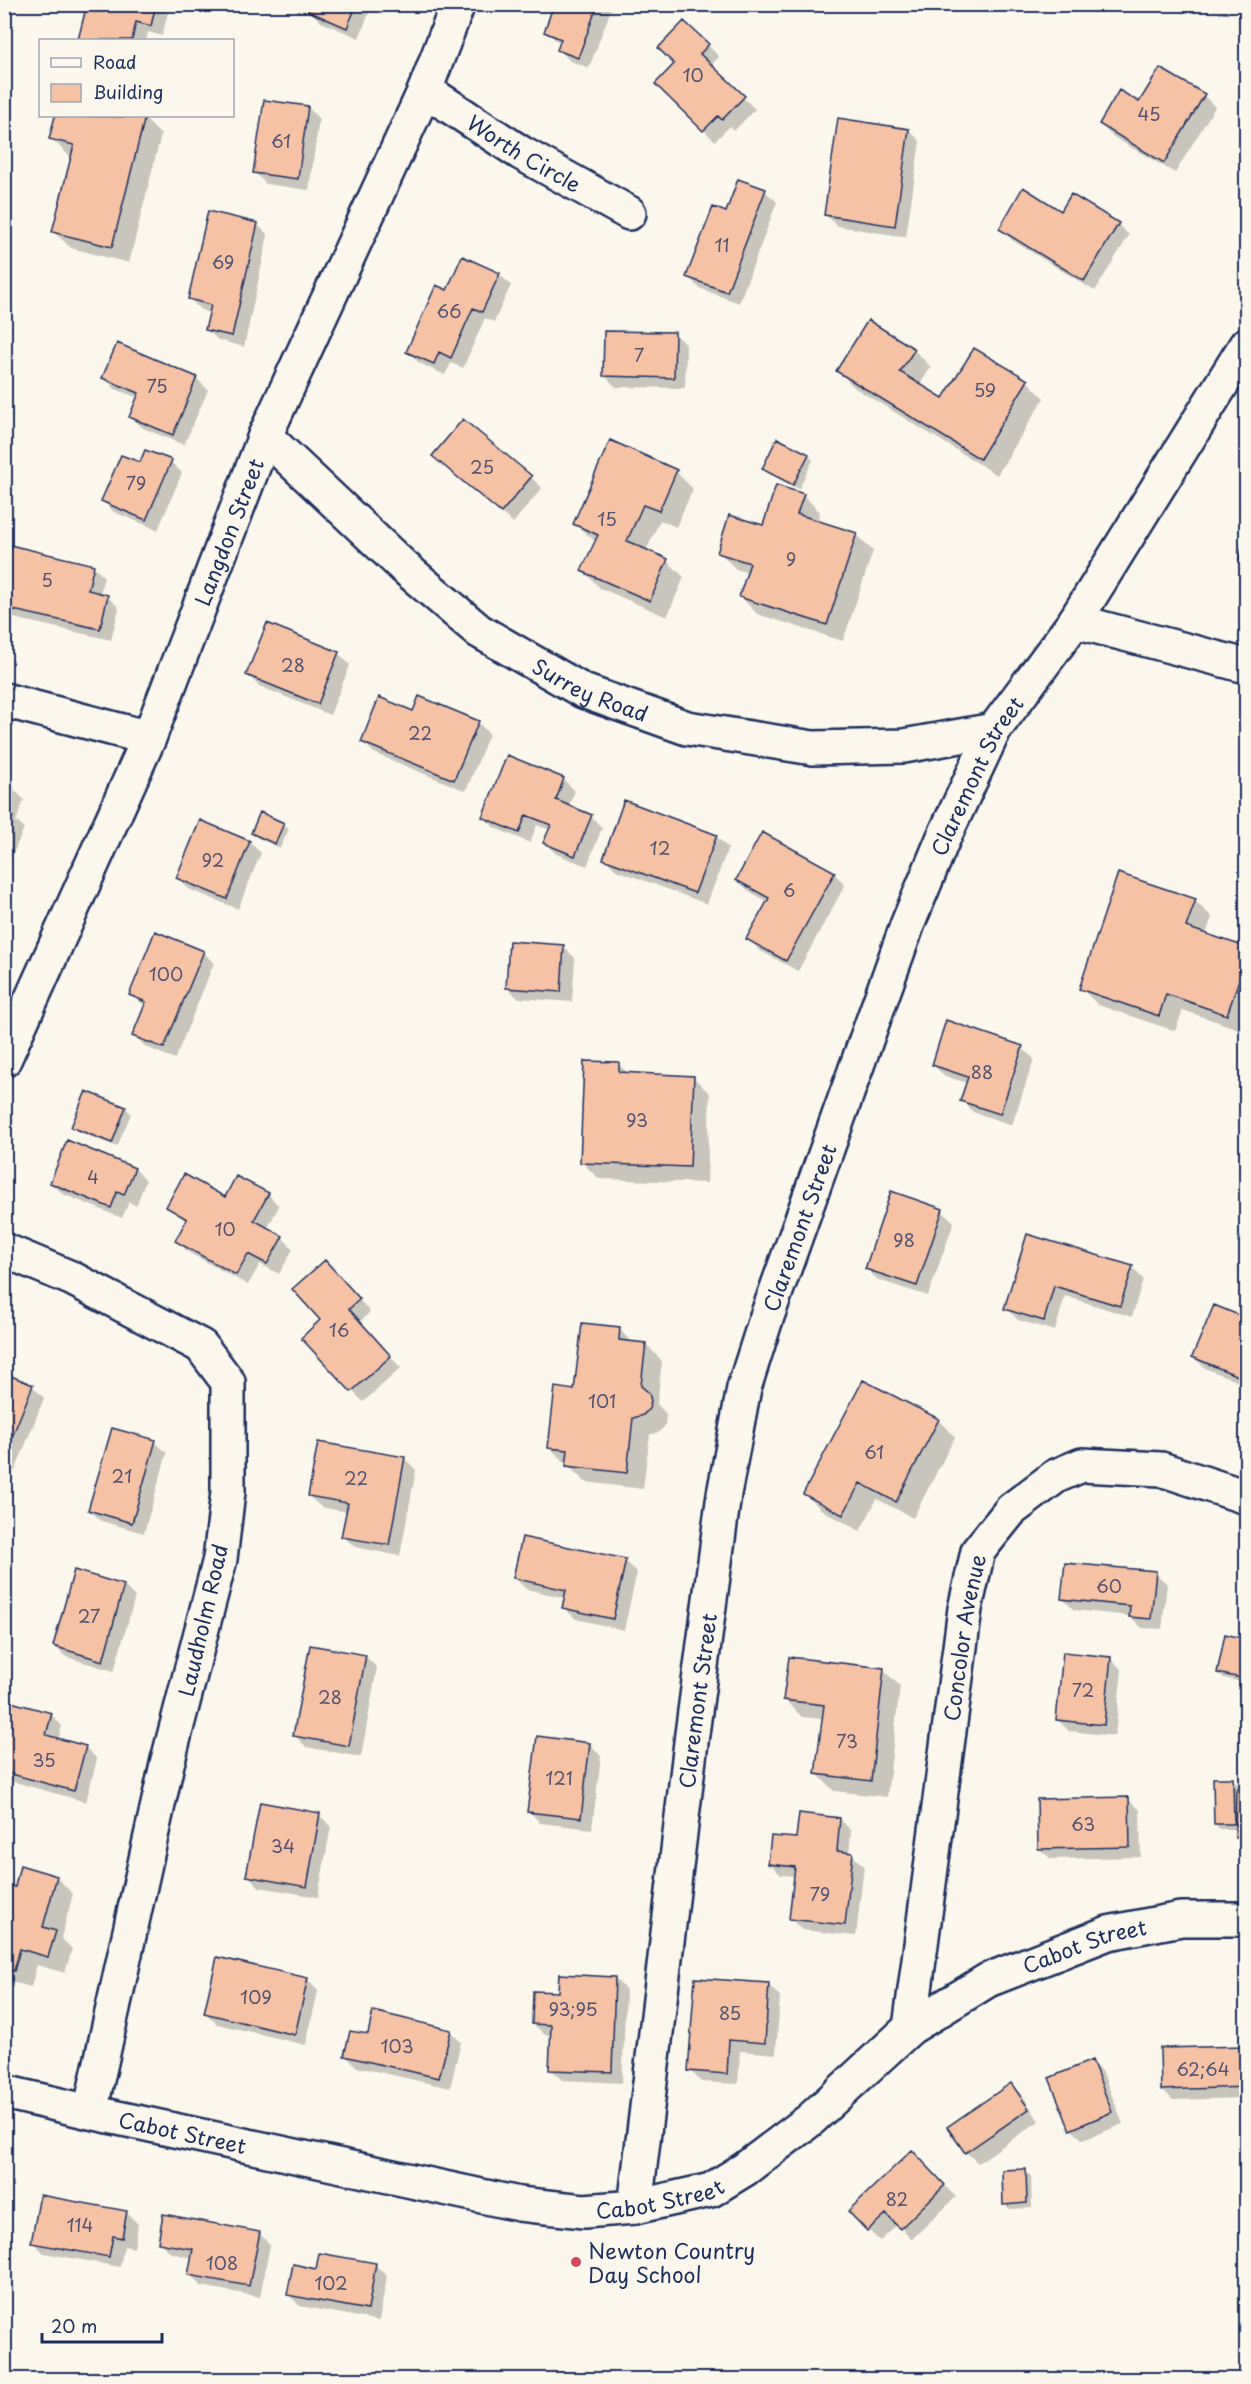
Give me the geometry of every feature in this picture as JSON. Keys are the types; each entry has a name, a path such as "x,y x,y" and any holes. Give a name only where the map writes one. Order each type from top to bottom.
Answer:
{"street":[{"name":"Langdon Street","path":"4,1060 149,738 265,436 425,90 458,4"},
{"name":"Worth Circle","path":"425,90 521,153 629,213"},
{"name":"Claremont Street","path":"635,2207 695,1711 724,1494 744,1388 765,1322 908,923 943,838 994,730 1075,621 1246,345"},
{"name":"Surrey Road","path":"265,436 404,567 479,631 583,691 687,728 813,748 904,746 994,730"},
{"path":"1075,621 1246,666"},
{"path":"4,700 149,738"},
{"name":"Laudholm Road","path":"4,1250 71,1278 201,1346 228,1382 228,1492 220,1559 167,1764 90,2112"},
{"name":"Concolor Avenue","path":"910,2028 965,1609 978,1551 1011,1510 1056,1476 1082,1465 1161,1469 1246,1497"},
{"name":"Cabot Street","path":"4,2092 519,2204 584,2211 635,2207 711,2190 745,2169 810,2120 910,2028 988,1980 1108,1933 1181,1919 1246,1919"}],"building":[{"path":"87,4 156,4 151,26 136,22 132,39 78,39"},
{"path":"311,4 357,4 347,28 308,11"},
{"path":"554,4 598,4 578,58 557,50 561,39 544,32"},
{"path":"684,21 709,44 700,54 745,96 722,120 718,116 703,131 655,84 674,64 658,48"},
{"path":"1160,68 1205,94 1164,163 1099,124 1119,90 1139,102"},
{"path":"264,100 308,106 298,179 253,173"},
{"path":"55,117 145,117 112,247 52,232 74,145 49,139"},
{"path":"838,118 909,129 895,226 824,215"},
{"path":"738,179 766,189 727,292 686,277 713,207 726,212"},
{"path":"1023,187 1061,211 1071,194 1119,223 1084,281 999,229"},
{"path":"208,211 258,223 232,336 205,330 211,305 188,299"},
{"path":"462,256 500,273 482,312 473,308 451,358 439,352 434,364 406,352 436,285 447,290"},
{"path":"868,320 915,349 900,372 943,398 974,348 1028,380 980,459 836,371"},
{"path":"604,331 675,332 674,378 603,376"},
{"path":"117,343 197,377 173,435 129,417 139,393 102,378"},
{"path":"463,419 532,476 501,513 432,456"},
{"path":"777,438 809,454 793,485 762,469"},
{"path":"610,440 677,470 659,511 643,505 627,541 668,559 650,601 581,571 598,535 573,524"},
{"path":"145,450 172,460 146,520 101,501 121,455 140,462"},
{"path":"776,485 804,494 797,514 857,533 827,625 739,597 750,563 717,553 729,515 763,525"},
{"path":"1246,531 1246,562 1239,560"},
{"path":"10,545 94,565 88,590 108,595 100,629 4,608 4,567"},
{"path":"267,623 339,652 318,704 246,675"},
{"path":"419,696 479,721 454,780 361,742 379,697 413,711"},
{"path":"507,755 564,778 556,800 592,815 575,856 543,843 551,825 526,815 519,833 482,817"},
{"path":"4,784 13,787 4,810"},
{"path":"624,800 717,835 695,893 603,859"},
{"path":"4,812 13,816 4,837"},
{"path":"260,812 284,823 275,844 251,833"},
{"path":"200,820 250,841 227,899 176,878"},
{"path":"762,832 835,872 786,961 746,939 769,898 736,880"},
{"path":"1118,873 1196,899 1186,927 1246,947 1246,959 1227,1015 1166,994 1159,1016 1079,989"},
{"path":"155,931 204,951 164,1048 132,1036 146,1002 129,995"},
{"path":"509,941 564,945 561,992 506,988"},
{"path":"946,1020 1023,1046 1000,1114 960,1101 968,1077 932,1065"},
{"path":"584,1061 619,1062 619,1072 694,1076 690,1167 580,1163"},
{"path":"86,1091 126,1107 112,1143 71,1127"},
{"path":"67,1140 135,1168 124,1195 117,1192 111,1208 50,1183"},
{"path":"184,1174 225,1197 236,1176 269,1193 254,1220 283,1236 267,1264 248,1254 236,1275 175,1241 187,1219 166,1207"},
{"path":"891,1191 943,1209 917,1286 865,1269"},
{"path":"1027,1234 1133,1266 1120,1306 1054,1286 1044,1321 1004,1309"},
{"path":"325,1260 360,1299 349,1309 391,1356 351,1392 301,1338 320,1320 292,1289"},
{"path":"1214,1305 1246,1318 1246,1367 1242,1365 1238,1376 1192,1357"},
{"path":"582,1323 620,1327 619,1340 646,1343 641,1386 649,1393 651,1401 649,1409 643,1415 633,1418 627,1473 566,1466 568,1450 548,1448 555,1387 574,1390"},
{"path":"4,1373 33,1385 4,1457"},
{"path":"863,1380 939,1419 896,1502 860,1483 843,1515 803,1494"},
{"path":"112,1428 156,1440 132,1523 88,1510"},
{"path":"318,1442 405,1457 389,1545 341,1537 348,1503 308,1496"},
{"path":"522,1537 626,1559 613,1619 562,1608 566,1590 513,1578"},
{"path":"1065,1563 1156,1571 1151,1619 1129,1617 1130,1606 1061,1599"},
{"path":"74,1570 124,1585 103,1661 53,1646"},
{"path":"1225,1634 1246,1639 1246,1679 1217,1673"},
{"path":"310,1645 366,1655 349,1746 293,1736"},
{"path":"1063,1652 1111,1657 1104,1725 1056,1720"},
{"path":"789,1657 884,1668 871,1781 815,1774 824,1705 783,1700"},
{"path":"11,1702 52,1713 46,1735 86,1746 74,1791 4,1772 4,1726"},
{"path":"537,1736 590,1743 581,1818 527,1812"},
{"path":"1213,1778 1233,1778 1234,1824 1214,1824"},
{"path":"1236,1789 1246,1789 1246,1839 1235,1838"},
{"path":"1129,1797 1130,1847 1038,1849 1037,1799"},
{"path":"260,1802 320,1813 307,1887 246,1876"},
{"path":"799,1813 840,1818 837,1851 853,1853 845,1925 789,1919 795,1867 768,1864 771,1836 796,1838"},
{"path":"20,1865 57,1876 43,1927 56,1931 48,1957 20,1949 14,1971 4,1968 4,1884 15,1887"},
{"path":"217,1957 308,1978 295,2035 204,2013"},
{"path":"559,1974 615,1977 612,2072 549,2070 551,2025 532,2024 533,1991 558,1992"},
{"path":"695,1978 769,1983 765,2043 729,2040 727,2074 688,2071"},
{"path":"373,2011 451,2030 439,2078 344,2056 350,2031 368,2034"},
{"path":"1246,2046 1246,2087 1161,2090 1160,2048"},
{"path":"1092,2060 1112,2112 1070,2130 1049,2078"},
{"path":"1011,2083 1029,2109 965,2153 947,2127"},
{"path":"912,2150 945,2185 900,2229 886,2214 867,2231 848,2211"},
{"path":"1026,2169 1027,2203 1003,2205 1002,2170"},
{"path":"40,2195 127,2211 122,2238 113,2236 109,2257 31,2243"},
{"path":"163,2214 260,2232 249,2286 188,2275 193,2249 158,2243"},
{"path":"319,2253 376,2263 368,2310 287,2295 293,2264 316,2269"}],"place":[{"name":"Newton Country Day School","path":"576,2262"}]}
